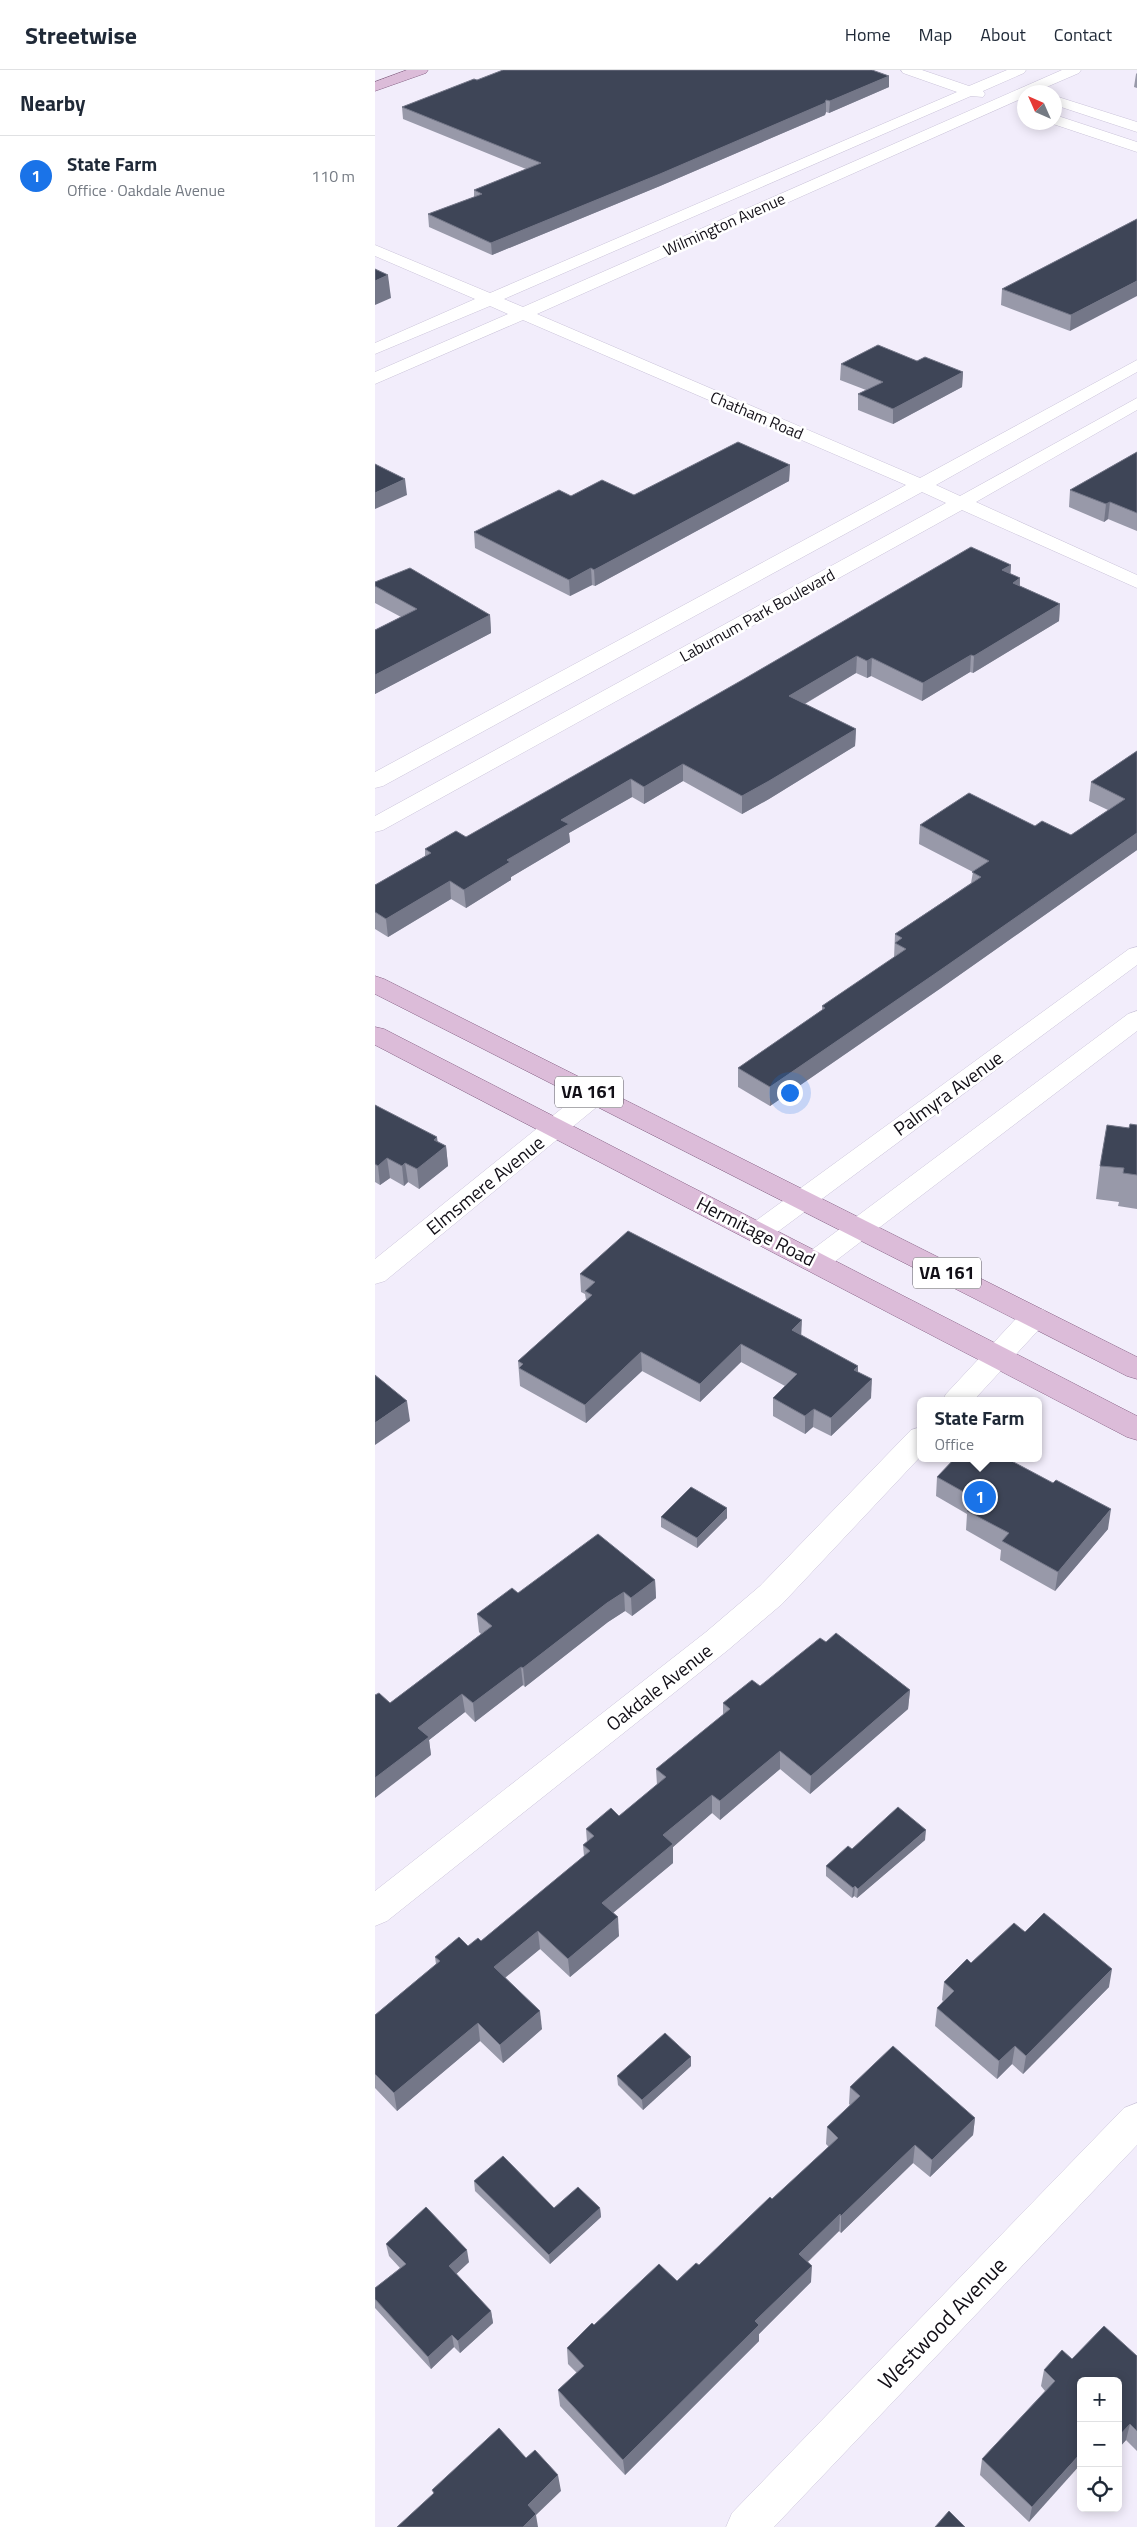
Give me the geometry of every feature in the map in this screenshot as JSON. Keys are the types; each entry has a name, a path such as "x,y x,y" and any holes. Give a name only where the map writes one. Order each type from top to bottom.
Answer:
{"main road":[{"path":"375,87 421,70"},
{"name":"VA 161","path":"375,984 1137,1369"},
{"name":"Hermitage Road","path":"375,1035 1137,1429"}],"street":[{"path":"908,70 1017,107"},
{"name":"Wilmington Avenue","path":"375,349 1019,70"},
{"name":"Wilmington Avenue","path":"1044,85 1074,70"},
{"path":"973,72 1017,87"},
{"name":"Wilmington Avenue","path":"375,379 1017,96"},
{"path":"1062,102 1137,127"},
{"path":"1062,122 1137,147"},
{"name":"Chatham Road","path":"375,250 921,485 1137,582"},
{"name":"Laburnum Park Boulevard","path":"375,781 1137,366"},
{"name":"Laburnum Park Boulevard","path":"375,825 961,503 1137,403"},
{"name":"Palmyra Avenue","path":"759,1232 1137,954"},
{"path":"815,1262 1137,1019"},
{"name":"Elmsmere Avenue","path":"375,1274 595,1095"},
{"path":"960,1397 1034,1317"},
{"name":"Oakdale Avenue","path":"375,1911 771,1595 917,1442"},
{"name":"Westwood Avenue","path":"746,2527 1137,2120"}],"building":[{"path":"503,70 872,70 889,76 830,101 826,100 825,103 660,174 491,243 428,214 482,194 474,190 541,163 402,107 474,79 477,80"},
{"path":"1137,219 1137,281 1071,315 1002,289"},
{"path":"375,269 388,275 375,281"},
{"path":"878,345 917,361 925,357 963,372 893,409 858,394 883,382 841,364"},
{"path":"738,442 790,465 594,570 591,568 569,580 474,532 559,490 571,496 602,480 634,495"},
{"path":"1137,452 1137,513 1110,502 1106,504 1070,490"},
{"path":"375,464 405,479 375,493"},
{"path":"971,547 1011,565 1002,570 1020,578 1013,583 1060,604 974,656 971,655 923,683 872,658 867,661 857,656 789,696 856,729 742,796 683,764 644,787 631,779 561,820 569,824 507,860 510,862 464,890 450,881 386,919 375,912 375,885 431,853 425,849 456,831 466,837"},
{"path":"410,568 490,615 375,675 375,630 417,609 375,586 375,582"},
{"path":"1137,751 1137,833 770,1087 738,1068 825,1008 822,1006 906,949 895,943 902,938 895,934 981,877 972,872 989,861 920,825 969,793 1035,826 1042,821 1071,835 1125,799 1091,782"},
{"path":"375,1105 437,1137 434,1140 446,1146 417,1169 405,1163 402,1166 387,1158 378,1166 375,1164"},
{"path":"1130,1124 1137,1125 1137,1175 1123,1173 1124,1168 1100,1166 1107,1125 1129,1128"},
{"path":"628,1231 802,1320 792,1330 858,1366 854,1370 872,1379 831,1418 814,1409 805,1416 773,1398 797,1374 741,1344 700,1384 641,1352 585,1405 519,1368 523,1364 518,1361 592,1295 585,1291 595,1282 580,1274"},
{"path":"375,1375 407,1401 375,1423"},
{"path":"951,1462 1014,1462 1053,1483 1056,1480 1111,1509 1058,1572 1002,1541 1009,1533 967,1511 978,1500 937,1477"},
{"path":"691,1487 727,1508 697,1538 661,1517"},
{"path":"598,1534 655,1580 631,1598 624,1592 607,1603 523,1668 521,1667 473,1703 462,1694 418,1728 429,1737 375,1778 375,1695 379,1693 390,1703 492,1626 477,1614 512,1588 518,1593"},
{"path":"836,1633 910,1690 811,1776 780,1751 720,1801 712,1795 663,1835 673,1844 602,1903 618,1917 568,1959 538,1931 494,1967 540,2011 500,2045 478,2023 394,2093 375,2074 375,2015 440,1961 435,1957 459,1937 468,1946 478,1938 481,1941 590,1851 583,1845 594,1836 586,1829 611,1808 619,1816 666,1777 656,1769 730,1709 723,1703 752,1680 760,1686 820,1638 826,1642"},
{"path":"898,1807 926,1830 858,1889 855,1886 853,1888 826,1866 848,1846 852,1849"},
{"path":"1044,1913 1112,1969 1026,2056 1015,2046 999,2061 937,2008 954,1991 944,1982 967,1959 971,1963 1014,1923 1025,1932"},
{"path":"665,2033 691,2057 642,2100 617,2076"},
{"path":"893,2046 975,2118 932,2160 915,2145 841,2216 840,2214 799,2254 812,2266 755,2321 759,2325 623,2460 558,2390 584,2366 567,2348 592,2323 594,2325 659,2264 677,2281 696,2263 699,2265 770,2197 772,2199 838,2138 827,2127 860,2096 850,2087"},
{"path":"503,2156 554,2208 578,2187 600,2208 549,2255 474,2181"},
{"path":"426,2207 467,2250 449,2266 491,2311 458,2341 452,2335 428,2357 375,2299 375,2288 406,2264 386,2244"},
{"path":"1104,2326 1137,2356 1137,2431 1130,2424 1122,2433 1122,2377 1077,2377 1077,2457 1032,2507 982,2459 1055,2381 1044,2370 1062,2350 1072,2359"},
{"path":"499,2428 526,2458 535,2450 558,2475 528,2505 536,2514 523,2527 397,2527 434,2493 432,2490"},
{"path":"949,2511 965,2527 935,2527"}],"place":[{"name":"State Farm","path":"980,1497"}]}
